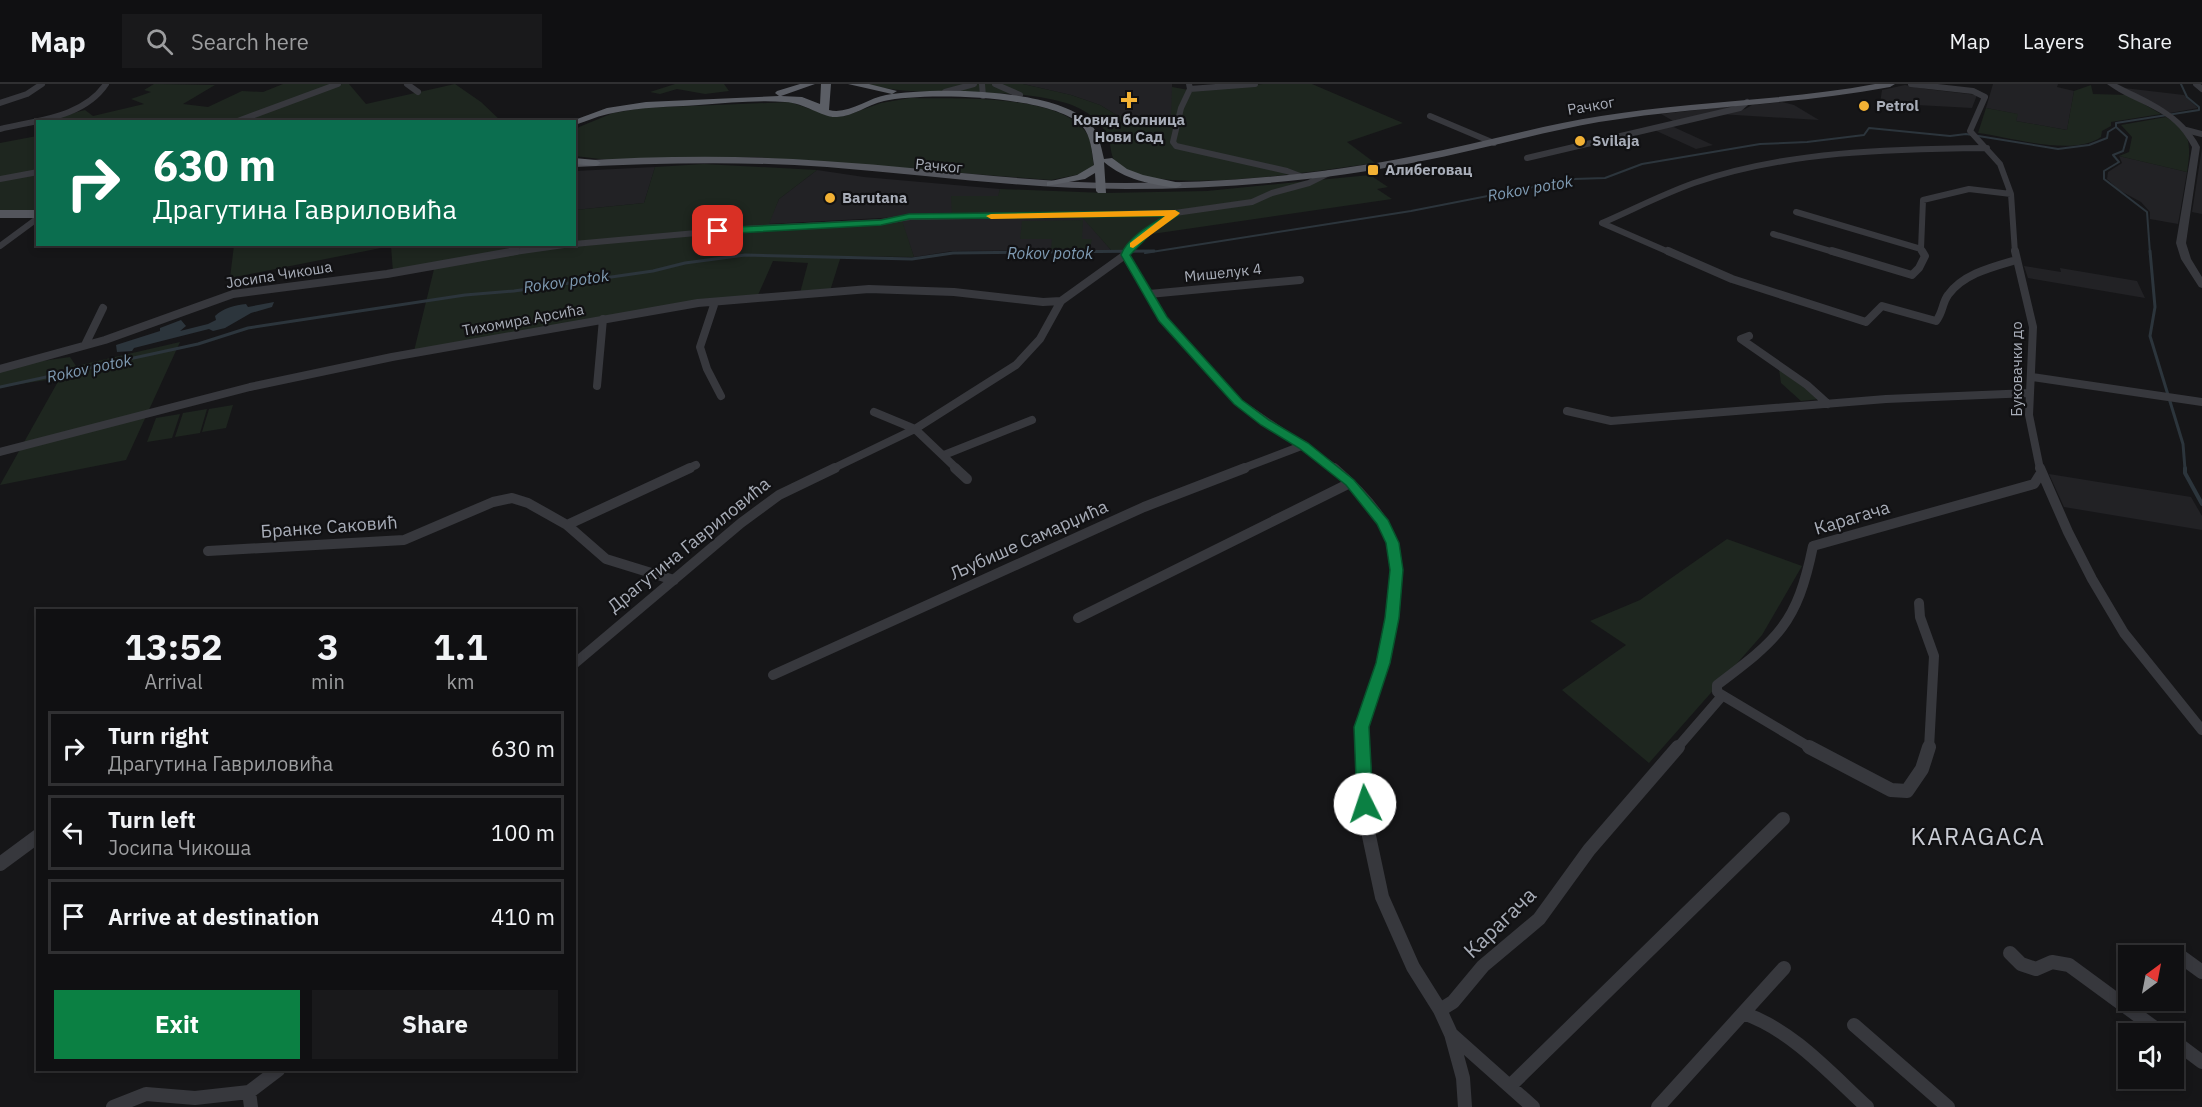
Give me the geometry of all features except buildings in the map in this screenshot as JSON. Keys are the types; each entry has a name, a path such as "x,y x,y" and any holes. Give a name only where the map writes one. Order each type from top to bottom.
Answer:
{"highway":[{"path":"567,120 585,112 615,106 660,100 777,94 810,84"},
{"path":"824,110 826,84"},
{"path":"848,84 848,111"},
{"path":"853,84 882,91 985,91 1020,95 1064,105 1088,117 1101,133 1106,188"},
{"path":"576,121 611,110 646,105 768,98 802,100 832,114 895,96 985,91 1042,103 1076,116 1092,135 1103,164 1132,176 1176,185"},
{"path":"1051,184 1081,177 1103,164"}],"main road":[{"name":"Рачког","path":"576,163 683,160 784,162 1106,188 1176,185 1300,176 1389,165 1599,119 1826,95 1890,84"},
{"name":"Рачког","path":"576,169 654,165 776,167 1012,187 1106,188 1209,189 1300,176"},
{"path":"0,214 36,216"}],"street":[{"path":"0,103 27,94 42,84"},
{"path":"0,129 79,107 93,99 106,84"},
{"path":"240,120 338,84"},
{"path":"407,84 418,92"},
{"path":"945,92 974,84"},
{"path":"995,84 1020,95"},
{"path":"1255,84 1190,86 1181,101 1180,120 1173,142 1176,146 1287,171 1300,176"},
{"name":"Буковачки до","path":"1911,84 1982,94 1985,97 1971,134 1987,148 2002,168 2011,194 2016,260 2033,327 2029,415 2041,473 2047,480 2068,532 2092,579 2124,633 2202,730"},
{"path":"2111,84 2168,115 2199,144 2181,243 2186,259 2202,285"},
{"path":"2196,84 2202,89"},
{"path":"1527,158 1740,108 1747,105 1747,102"},
{"path":"1430,116 1494,143"},
{"path":"2186,130 2202,134"},
{"path":"1987,148 1908,149 1769,163 1694,183 1602,223 1732,279 1866,322 1882,306 1936,321 1943,312 1946,297 1962,281 2016,260"},
{"path":"0,179 36,172"},
{"name":"Јосипа Чикоша","path":"576,244 741,229 881,222 909,217 1175,213 1252,202 1272,193 1309,183 1329,173"},
{"path":"1773,234 1909,275 1916,273 1925,256 1921,249 1923,200 1969,189 2011,194"},
{"path":"1796,212 1921,249"},
{"name":"Драгутина Гавриловића","path":"576,662 741,523 779,495 915,429 1016,365 1040,339 1061,301 1126,253 1148,231 1175,213"},
{"path":"0,246 36,218"},
{"name":"Јосипа Чикоша","path":"0,369 85,345 233,294 387,274 513,251 556,246"},
{"path":"1126,253 1163,319 1238,402 1304,446 1350,483 1372,508 1388,531 1393,543 1396,570 1392,618 1383,663 1362,727 1364,787 1369,836 1382,897 1413,967 1440,1010 1451,1034 1463,1078 1465,1107"},
{"name":"Мишелук 4","path":"1149,294 1300,280"},
{"name":"Тихомира Арсића","path":"0,452 250,387 392,357 603,319 715,302 869,289 954,292 1042,302 1061,301"},
{"path":"715,302 708,329 699,343 700,354 721,396"},
{"path":"85,345 103,308"},
{"path":"597,386 603,319"},
{"path":"1749,336 1741,339 1807,385 1828,404"},
{"path":"2032,377 2202,402"},
{"path":"1567,411 1611,421 1828,404 2030,393"},
{"path":"874,412 915,429 967,479"},
{"path":"944,455 1032,420"},
{"name":"Љубише Самарџића","path":"772,675 1143,507 1304,446"},
{"path":"567,525 696,465"},
{"name":"Карагача","path":"1440,1010 1453,1002 1483,966 1539,919 1589,850 1722,696 1717,692 1717,685 1774,639 1795,605 1808,576 1813,546 2034,484 2041,473"},
{"path":"1078,618 1350,483"},
{"name":"Бранке Саковић","path":"208,551 404,540 493,502 512,498 528,503 567,525 606,559 674,580"},
{"path":"1722,696 1832,760 1891,790 1907,790 1917,778 1929,753 1935,658 1929,638 1917,614 1919,603"},
{"path":"1510,1086 1783,819"},
{"path":"0,864 36,837"},
{"path":"2010,953 2020,964 2036,969 2052,962 2069,965 2148,1023"},
{"path":"2184,959 2202,972"},
{"path":"1658,1107 1784,968"},
{"path":"1743,1013 1754,1016 1777,1029 1867,1107"},
{"path":"1854,1025 1948,1107"},
{"path":"1451,1034 1533,1107"},
{"path":"2184,1048 2202,1062"},
{"path":"113,1107 146,1094 250,1099 277,1071"}],"shaded area":[{"path":"154,84 215,85 183,104 208,107 242,91 263,92 283,84 335,84 235,120 46,120 85,110 93,116 144,104 131,99 151,92 144,90"},
{"path":"342,84 349,84 366,104 455,84 481,102 500,120 243,120"},
{"path":"675,84 724,84 729,91 705,94 677,89 660,94 650,92"},
{"path":"862,84 1023,84 1071,95 1100,105 1118,116 1171,117 1172,87 1194,91 1263,84 1312,84 1403,123 1347,142 1375,163 1242,179 1168,180 1139,175 1118,165 1113,158 1108,136 1099,123 1088,113 1066,103 1015,94 913,91"},
{"name":"Ковид болница Нови Сад","path":"1023,84 1172,84 1172,117 1118,116 1100,105 1071,95"},
{"path":"1993,84 2058,84 2057,87 2074,91 2067,130 2016,121 2017,114 1986,108"},
{"path":"1905,85 1977,95 1972,108 1880,103 1882,90"},
{"path":"2091,85 2093,94 2128,95 2161,114 2111,122 2111,126 2102,131 2101,137 2089,143 2075,145 2041,144 1978,133 1986,108 2018,114 2016,121 2067,130 2074,91"},
{"path":"2124,88 2184,95 2198,108 2170,113"},
{"path":"910,98 978,99 1031,105 1055,111 1074,121 1087,134 1094,166 1086,173 1051,180 756,157 608,160 576,156 576,131 579,127 613,113 643,108 790,102 833,117 845,116 881,103"},
{"path":"1782,102 1794,105 1819,120 1719,114 1745,109 1752,105"},
{"path":"1737,107 1675,122 1661,114"},
{"path":"2166,117 2181,128 2188,140 2187,172 2119,156 2129,152 2132,137 2121,125"},
{"path":"1667,124 1713,145 1696,149 1650,128"},
{"path":"36,136 36,171 0,178 0,143"},
{"path":"2202,148 2202,214 2192,212"},
{"path":"2119,156 2187,172 2178,224 2150,219 2150,212 2141,202 2119,190 2107,179 2108,172 2122,163"},
{"path":"704,164 817,170 779,199 769,224 867,221 901,217 914,257 841,256 830,291 800,293 808,263 773,261 758,295 414,351 435,265 393,272 391,246 576,246 576,210 644,203 655,167"},
{"path":"655,167 644,203 576,210 576,171"},
{"path":"817,170 864,177 1000,189 999,196 952,196 1080,214 1111,250 952,251 914,257 900,217 768,224 779,199"},
{"path":"36,173 36,212 0,212 0,180"},
{"path":"1370,175 1388,187 1377,189 1392,199 1152,234 1136,249 1124,254 1111,250 1079,214 952,215 951,196 998,196 1000,189 1105,193 1207,191"},
{"path":"1083,220 1082,239 1092,239 1090,249 1051,249 1052,239 1020,239 1022,221"},
{"path":"234,246 391,246 230,278"},
{"path":"2024,266 2061,272 2060,268 2137,281 2145,298 2028,278"},
{"path":"274,302 272,307 251,313 225,328 213,331 209,329 134,348 132,351 117,352 116,345 160,331 160,328 181,320 186,326 180,331 208,324 216,320 215,316 218,313 229,307 246,304 248,307"},
{"path":"180,342 126,460 0,485 60,378 0,387 0,367 70,357 76,366"},
{"path":"1779,369 1820,399 1801,401 1781,383"},
{"path":"233,405 226,428 202,432 209,409"},
{"path":"207,409 200,433 175,437 183,413"},
{"path":"180,414 172,438 147,442 156,418"},
{"path":"2049,474 2191,497 2202,516 2202,530 2064,507"},
{"path":"1727,539 1802,566 1762,635 1649,763 1562,690 1626,645 1590,621 1640,600"}],"waterway":[{"name":"Rokov potok","path":"2116,127 2116,123 2199,110 2199,107 2187,97 2181,84"},
{"name":"Rokov potok","path":"1145,253 1411,211 1574,179 1605,178 1642,164 1760,144 1807,142 1864,135 1869,128 1950,136 1966,134 2058,149 2089,145 2107,138 2108,132 2116,127"},
{"path":"2116,127 2127,137 2123,151 2113,155 2119,162 2104,171 2104,179 2147,212 2150,253"},
{"name":"Rokov potok","path":"0,387 198,344 248,328 465,295 514,291 653,271 685,263 745,255 912,259 953,253 1154,251"},
{"path":"2150,251 2155,307 2150,336 2183,444 2185,469"},
{"path":"2185,469 2202,504"}],"slow traffic":[{"path":"991,216 1175,213 1148,231 1133,245"}],"place":[{"name":"Ковид болница Нови Сад","path":"1129,100"},
{"name":"Petrol","path":"1864,106"},
{"name":"Svilaja","path":"1580,141"},
{"name":"Алибеговац","path":"1373,170"},
{"name":"Barutana","path":"830,198"}],"district":[{"name":"KARAGACA","path":"1978,837"}],"route":[{"path":"718,231 881,222 909,217 1175,213 1148,231 1125,255 1163,319 1238,402 1336,469 1363,496 1383,522 1393,543 1396,570 1392,618 1383,663 1362,727 1365,804"}]}
